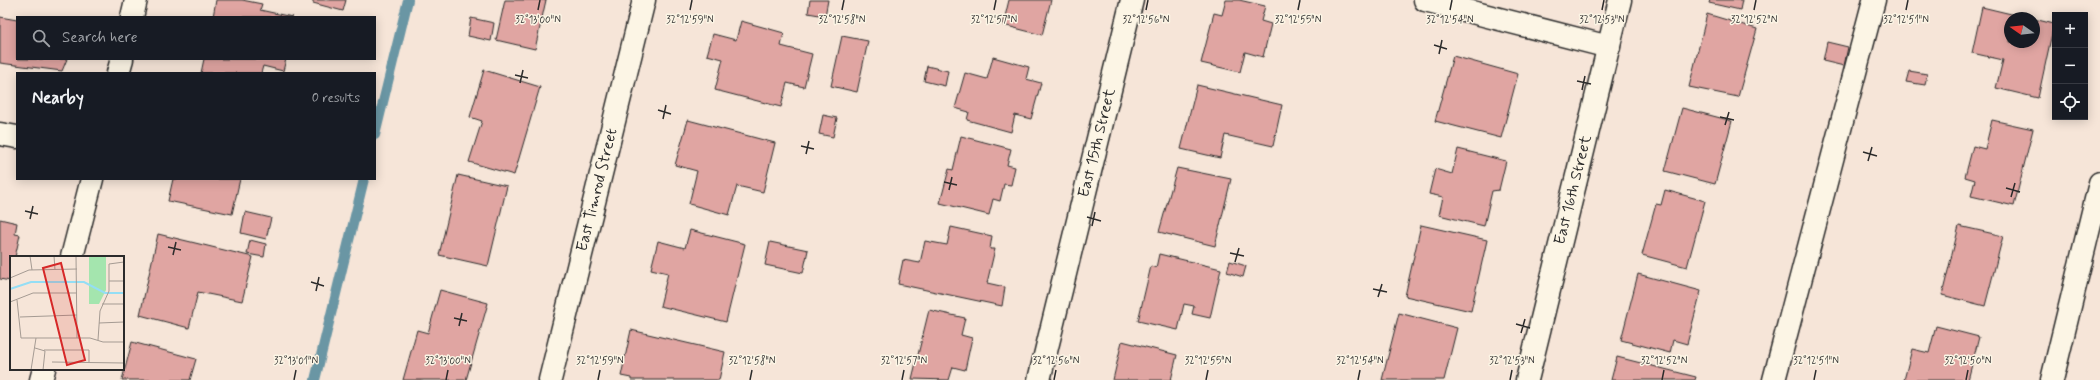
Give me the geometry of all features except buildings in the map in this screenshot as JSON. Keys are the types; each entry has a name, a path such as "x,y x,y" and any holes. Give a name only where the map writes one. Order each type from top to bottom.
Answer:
{"street":[{"path":"132,16 136,0"},
{"name":"East Timrod Street","path":"550,380 644,0"},
{"name":"East 15th Street","path":"1039,380 1132,0"},
{"path":"1425,0 1609,47"},
{"name":"East 16th Street","path":"1527,380 1620,0"},
{"path":"1774,380 1874,0"},
{"path":"118,72 122,60"},
{"path":"0,134 16,138"},
{"path":"72,256 92,180"},
{"path":"2052,380 2100,183"},
{"path":"41,380 44,370"}],"waterway":[{"path":"376,131 408,0"},
{"path":"315,380 364,180"}]}
